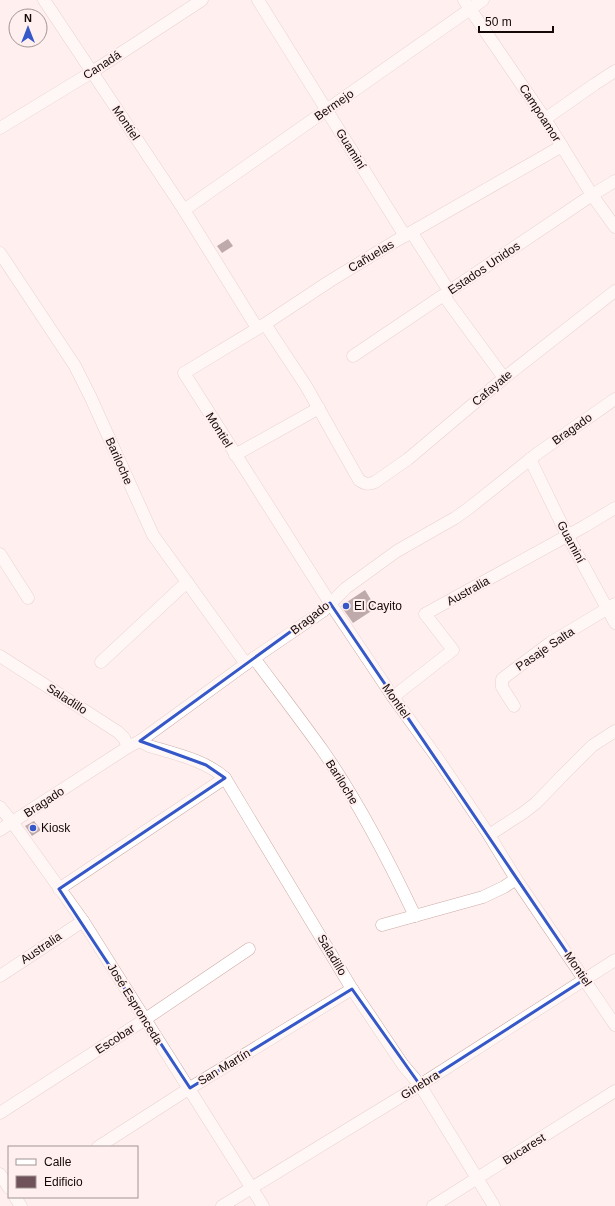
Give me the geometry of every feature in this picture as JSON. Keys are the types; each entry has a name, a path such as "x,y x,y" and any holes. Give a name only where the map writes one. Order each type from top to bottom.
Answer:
{"street":[{"name":"Montiel","path":"44,0 261,326 319,408 359,480 365,484 369,484"},
{"name":"Canadá","path":"0,128 92,72 202,0"},
{"name":"Guaminí","path":"258,0 446,294 504,378"},
{"name":"Bermejo","path":"184,210 327,110 467,5 483,0"},
{"name":"Campoamor","path":"467,5 545,119 592,195 615,227"},
{"path":"545,119 615,72"},
{"name":"Cañuelas","path":"184,373 261,326 330,281 562,146"},
{"name":"Estados Unidos","path":"353,356 615,181"},
{"name":"Bariloche","path":"0,253 74,366 91,398 153,535 187,582 323,752 371,829 415,916"},
{"name":"Cafayate","path":"369,484 375,482 408,459 504,378 615,291"},
{"name":"Montiel","path":"184,373 330,603 393,697 438,759 489,835 516,879 585,979 615,1026"},
{"name":"Bragado","path":"0,830 128,747 140,741 250,661 323,611 346,588 398,551 456,518 530,459 615,399"},
{"path":"235,455 319,408"},
{"name":"Guaminí","path":"530,459 567,535 611,606 615,623"},
{"name":"Australia","path":"393,697 453,650 425,614 567,535 590,524 615,508"},
{"path":"0,554 28,598"},
{"path":"101,662 187,582"},
{"name":"Pasaje Salta","path":"514,706 502,687 502,678 550,643 611,606"},
{"name":"Saladillo","path":"0,656 118,732 124,738 128,747"},
{"path":"489,835 536,803 592,746 615,731"},
{"name":"Saladillo","path":"140,741 149,746 206,765 216,770 225,778 352,989 403,1065 420,1085 494,1206"},
{"path":"59,888 225,778"},
{"name":"José Espronceda","path":"0,807 83,921 144,1020 190,1088 263,1206"},
{"path":"382,925 484,897 516,879"},
{"name":"Australia","path":"0,976 83,921"},
{"name":"Escobar","path":"0,1113 144,1020 249,949"},
{"name":"Ginebra","path":"222,1206 420,1085 615,960"},
{"name":"San Martín","path":"100,1146 190,1088 352,989"},
{"name":"Bucarest","path":"433,1206 615,1091"},
{"path":"0,1174 8,1186"}],"highlighted area":[{"path":"330,603 585,979 420,1085 352,989 190,1088 59,889 225,778 206,765 140,741"}],"building":[{"path":"228,239 233,246 222,253 217,246"},
{"path":"365,590 376,608 353,623 341,606"},
{"name":"Kiosk","path":"34,821 41,830 32,836 25,826"}],"place":[{"name":"El Cayito","path":"346,606"},
{"name":"Kiosk","path":"33,828"}]}
